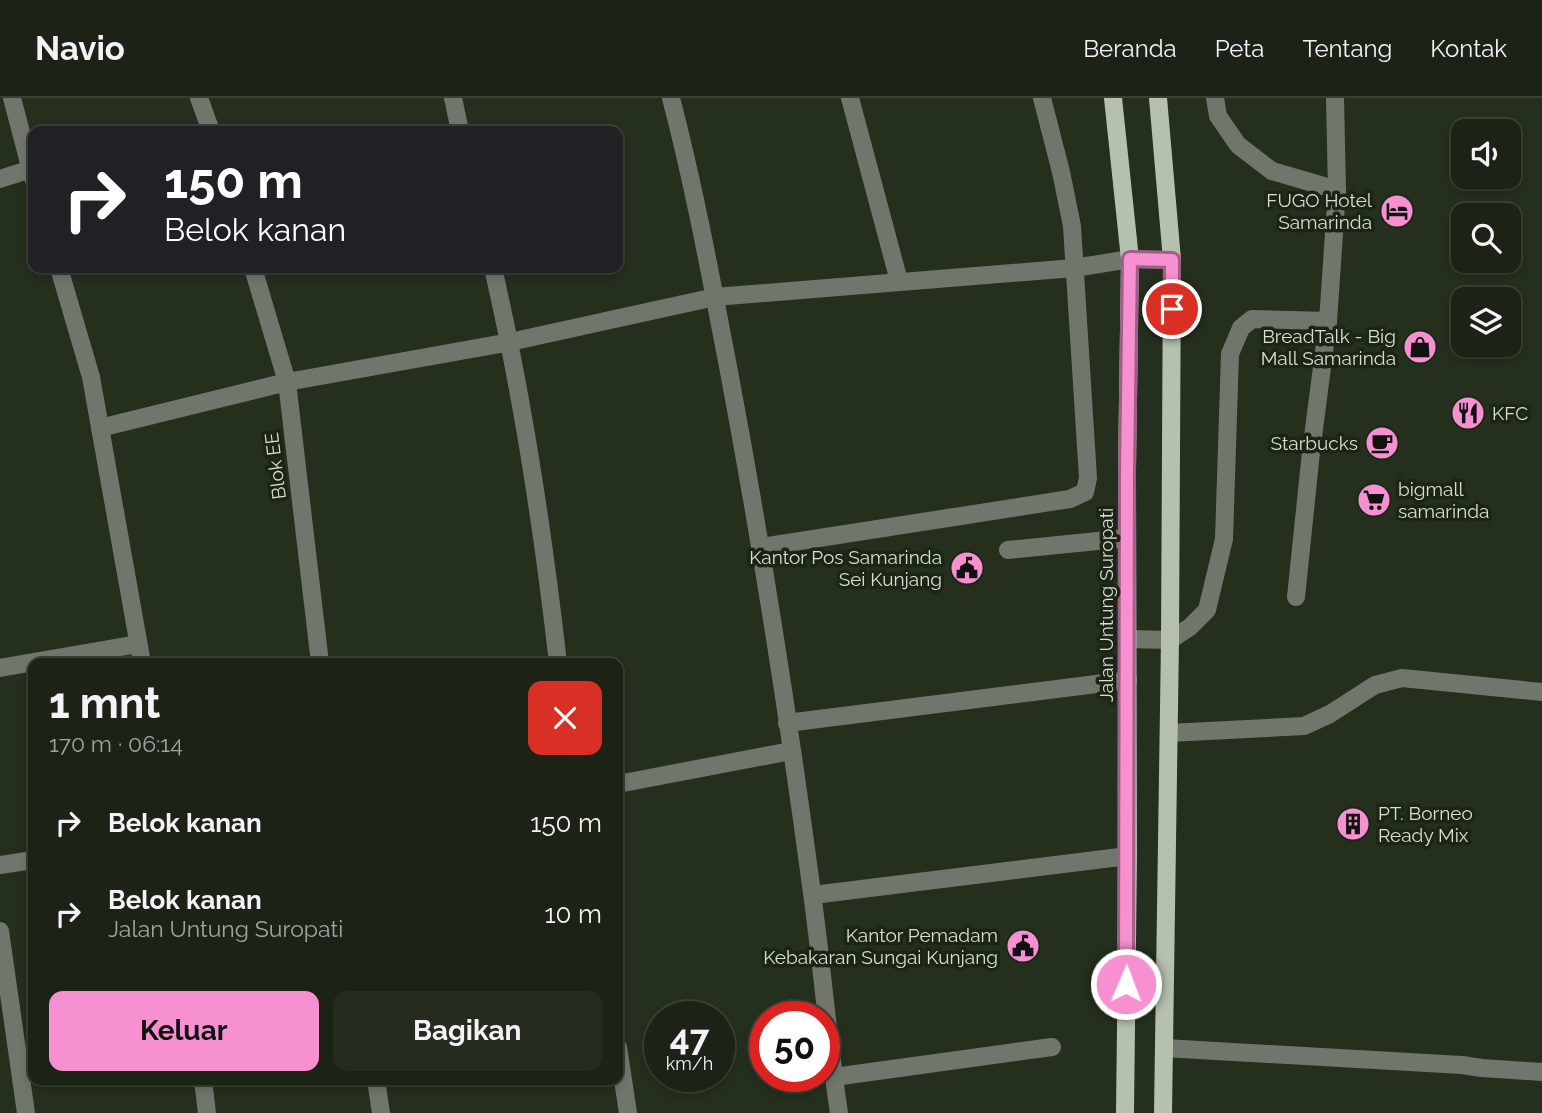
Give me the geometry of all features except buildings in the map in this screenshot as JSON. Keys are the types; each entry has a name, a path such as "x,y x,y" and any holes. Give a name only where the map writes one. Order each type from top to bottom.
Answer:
{"main road":[{"name":"Jalan Untung Suropati","path":"1114,98 1130,259 1125,1113"},
{"path":"1158,98 1172,260 1163,1113"}],"street":[{"path":"12,98 28,158"},
{"path":"199,98 209,126"},
{"path":"453,98 459,126"},
{"path":"671,98 715,297 761,547 813,895 825,1001"},
{"path":"850,98 900,281"},
{"path":"761,547 1070,499 1085,492 1088,478 1072,226 1042,98"},
{"path":"1215,98 1218,116 1238,145 1272,172 1337,190"},
{"path":"1296,597 1328,321 1337,190 1335,98"},
{"path":"0,179 28,174"},
{"path":"100,428 287,382 510,342 715,297 1074,268 1130,259 1172,260"},
{"path":"61,273 91,377 141,658"},
{"name":"Blok EE","path":"254,273 287,382 319,658"},
{"path":"493,273 510,342 550,592 557,658"},
{"path":"1128,639 1170,640 1190,627 1207,610 1224,539 1230,354 1241,328 1252,319 1328,321"},
{"path":"1008,550 1127,538"},
{"path":"58,658 138,644"},
{"path":"0,668 28,663"},
{"path":"1168,733 1304,726 1330,714 1375,685 1402,678 1542,692"},
{"path":"787,723 1128,680"},
{"path":"623,784 791,751"},
{"path":"813,895 1128,856"},
{"path":"0,865 28,861"},
{"path":"0,931 26,1113"},
{"path":"840,1076 1052,1047"},
{"path":"1164,1048 1542,1072"},
{"path":"623,1080 628,1113"},
{"path":"204,1085 207,1113"},
{"path":"377,1085 381,1113"},
{"path":"836,1092 839,1113"}],"place":[{"name":"FUGO Hotel Samarinda","path":"1397,211"},
{"name":"BreadTalk - Big Mall Samarinda","path":"1420,347"},
{"name":"KFC","path":"1468,413"},
{"name":"Starbucks","path":"1382,443"},
{"name":"bigmall samarinda","path":"1374,500"},
{"name":"Kantor Pos Samarinda Sei Kunjang","path":"967,568"},
{"name":"PT. Borneo Ready Mix","path":"1353,824"},
{"name":"Kantor Pemadam Kebakaran Sungai Kunjang","path":"1023,946"}],"route":[{"path":"1126,984 1130,259 1172,260 1172,309"}]}
